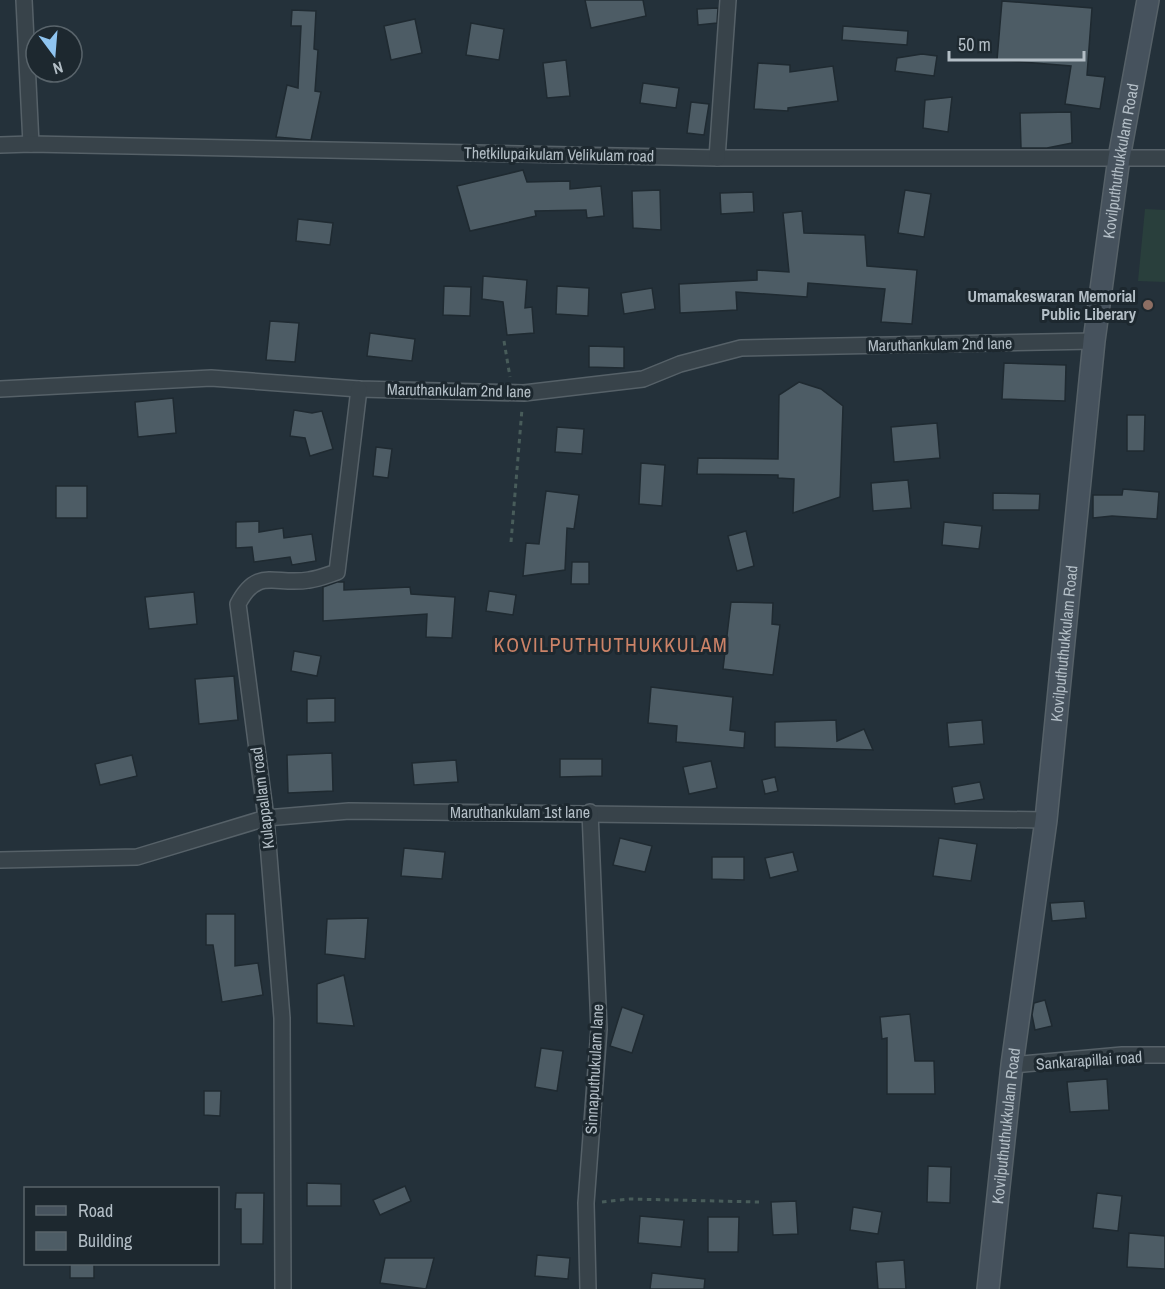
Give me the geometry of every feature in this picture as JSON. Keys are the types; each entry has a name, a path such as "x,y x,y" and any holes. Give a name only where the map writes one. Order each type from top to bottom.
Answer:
{"street":[{"path":"24,0 31,144"},
{"path":"717,158 728,0"},
{"name":"Kovilputhuthukkulam Road","path":"988,1289 1012,1065 1046,820 1094,341 1119,158 1148,0"},
{"name":"Thetkilupaikulam Velikulam road","path":"0,145 717,158 1165,158"},
{"name":"Maruthankulam 2nd lane","path":"0,388 211,378 359,389 524,393 643,379 680,364 741,348 1094,341"},
{"name":"Kulappallam road","path":"283,1289 282,1018 266,818 238,604 246,588 262,580 308,581 337,572 359,389"},
{"name":"Maruthankulam 1st lane","path":"0,860 137,857 266,818 349,811 591,812 1046,820"},
{"name":"Sinnaputhukulam lane","path":"588,1289 586,1203 599,1029 591,812"},
{"name":"Sankarapillai road","path":"1012,1065 1122,1055 1165,1055"}],"path":[{"path":"504,341 508,375 524,393 511,542"},
{"path":"586,1203 630,1199 759,1203"}],"green space":[{"path":"1145,209 1165,210 1165,282 1138,281"}],"building":[{"path":"585,0 643,0 646,16 591,28"},
{"path":"1002,1 1092,8 1087,75 1105,77 1100,109 1065,104 1071,66 997,60"},
{"path":"718,8 717,23 698,25 697,9"},
{"path":"292,10 316,11 314,49 318,50 315,91 321,92 311,140 276,137 287,85 298,88 301,26 291,26"},
{"path":"415,19 422,53 391,60 384,26"},
{"path":"471,23 504,29 499,60 466,55"},
{"path":"843,26 908,31 907,45 842,40"},
{"path":"922,54 937,56 934,76 895,71 897,58"},
{"path":"566,60 570,96 547,98 543,63"},
{"path":"758,63 790,65 790,72 833,66 838,101 788,108 788,111 754,109"},
{"path":"643,83 679,88 676,108 640,103"},
{"path":"952,97 948,132 923,128 925,100"},
{"path":"691,102 709,104 704,135 687,133"},
{"path":"1071,112 1072,143 1047,148 1021,148 1020,113"},
{"path":"523,170 527,182 570,181 570,189 601,186 604,216 587,218 586,210 535,211 536,216 470,231 457,186"},
{"path":"660,190 661,230 633,228 632,191"},
{"path":"905,190 931,194 924,237 898,233"},
{"path":"753,192 754,212 721,214 720,193"},
{"path":"802,211 804,233 865,235 867,266 917,270 912,324 881,322 885,289 808,283 807,297 736,292 737,310 680,313 679,284 757,280 757,270 789,272 783,213"},
{"path":"298,219 333,223 330,245 296,241"},
{"path":"483,276 527,280 525,308 532,307 534,333 507,335 503,302 482,299"},
{"path":"444,286 471,287 470,316 443,315"},
{"path":"557,286 589,288 588,316 556,314"},
{"path":"652,288 655,309 624,314 621,293"},
{"path":"270,321 299,323 295,362 266,360"},
{"path":"370,333 415,339 412,361 367,356"},
{"path":"589,346 624,347 624,368 589,367"},
{"path":"1004,363 1066,365 1065,401 1002,399"},
{"path":"799,382 821,389 843,406 840,497 793,513 794,479 778,478 778,475 697,474 698,458 778,459 779,395"},
{"path":"173,398 176,433 138,437 135,402"},
{"path":"294,410 312,413 322,411 333,449 310,456 305,438 290,436"},
{"path":"1127,415 1145,415 1144,451 1127,451"},
{"path":"937,423 940,458 894,462 891,427"},
{"path":"557,427 584,429 582,454 555,452"},
{"path":"376,447 392,449 388,478 373,476"},
{"path":"641,463 665,465 662,506 639,504"},
{"path":"908,480 911,508 873,511 871,483"},
{"path":"56,486 87,486 87,518 56,518"},
{"path":"1123,489 1159,492 1157,519 1112,516 1093,518 1093,495 1122,495"},
{"path":"546,491 579,495 574,529 567,528 565,570 523,576 526,543 539,544"},
{"path":"993,493 1040,494 1039,510 993,510"},
{"path":"259,521 259,532 283,528 284,538 312,534 316,561 292,565 290,557 254,562 252,547 236,548 236,522"},
{"path":"944,522 982,526 979,549 942,545"},
{"path":"746,531 754,566 737,571 728,536"},
{"path":"572,562 589,562 589,584 571,584"},
{"path":"344,582 344,590 410,587 411,594 455,597 452,638 426,637 427,614 323,621 323,587"},
{"path":"489,591 516,595 513,615 486,611"},
{"path":"194,592 197,624 149,629 145,597"},
{"path":"731,602 773,603 772,624 780,625 773,675 723,669"},
{"path":"294,651 321,656 317,676 291,671"},
{"path":"234,676 238,720 199,724 195,679"},
{"path":"651,687 733,697 730,730 745,732 744,748 676,742 677,726 648,723"},
{"path":"335,698 335,722 307,723 307,699"},
{"path":"836,720 837,741 864,729 873,750 775,747 775,722"},
{"path":"982,720 984,744 949,747 947,723"},
{"path":"332,753 333,791 288,793 287,755"},
{"path":"132,755 137,776 100,785 95,764"},
{"path":"560,759 602,759 602,776 560,777"},
{"path":"456,760 458,782 414,785 412,763"},
{"path":"711,761 717,788 689,794 683,767"},
{"path":"775,777 778,791 765,794 762,780"},
{"path":"980,782 984,799 955,804 952,787"},
{"path":"620,838 652,846 645,872 613,865"},
{"path":"939,838 977,844 971,881 933,876"},
{"path":"404,848 445,852 442,879 401,876"},
{"path":"793,852 798,871 770,878 765,858"},
{"path":"712,857 744,857 744,880 712,879"},
{"path":"1084,901 1086,918 1052,921 1050,903"},
{"path":"206,914 235,914 235,966 258,963 263,995 222,1002 213,945 206,945"},
{"path":"368,918 365,959 325,954 327,919"},
{"path":"344,975 354,1026 317,1023 317,984"},
{"path":"1045,1000 1052,1026 1035,1030 1032,1015 1034,1003"},
{"path":"622,1007 644,1015 632,1053 610,1046"},
{"path":"910,1014 915,1061 934,1061 935,1094 887,1094 887,1038 882,1039 880,1017"},
{"path":"541,1048 563,1051 557,1091 535,1087"},
{"path":"1107,1079 1109,1110 1070,1112 1067,1082"},
{"path":"204,1091 221,1091 220,1116 204,1115"},
{"path":"928,1166 951,1167 950,1203 927,1202"},
{"path":"307,1183 341,1184 341,1206 307,1206"},
{"path":"405,1186 411,1201 380,1215 373,1200"},
{"path":"236,1193 264,1193 263,1244 241,1244 241,1209 235,1209"},
{"path":"1097,1193 1122,1196 1118,1231 1093,1228"},
{"path":"796,1201 798,1234 773,1235 771,1202"},
{"path":"853,1207 882,1212 878,1234 850,1230"},
{"path":"640,1216 684,1220 681,1247 638,1243"},
{"path":"708,1217 739,1217 738,1252 708,1252"},
{"path":"1129,1233 1165,1236 1165,1269 1127,1267"},
{"path":"537,1255 570,1258 568,1279 535,1276"},
{"path":"385,1258 434,1258 426,1289 380,1283"},
{"path":"904,1260 906,1289 878,1289 876,1262"},
{"path":"70,1265 94,1265 94,1278 70,1278"},
{"path":"652,1273 705,1279 704,1289 650,1289"}],"place":[{"name":"Umamakeswaran Memorial Public Liberary","path":"1148,305"}],"district":[{"name":"KOVILPUTHUTHUKKULAM","path":"611,644"}]}
